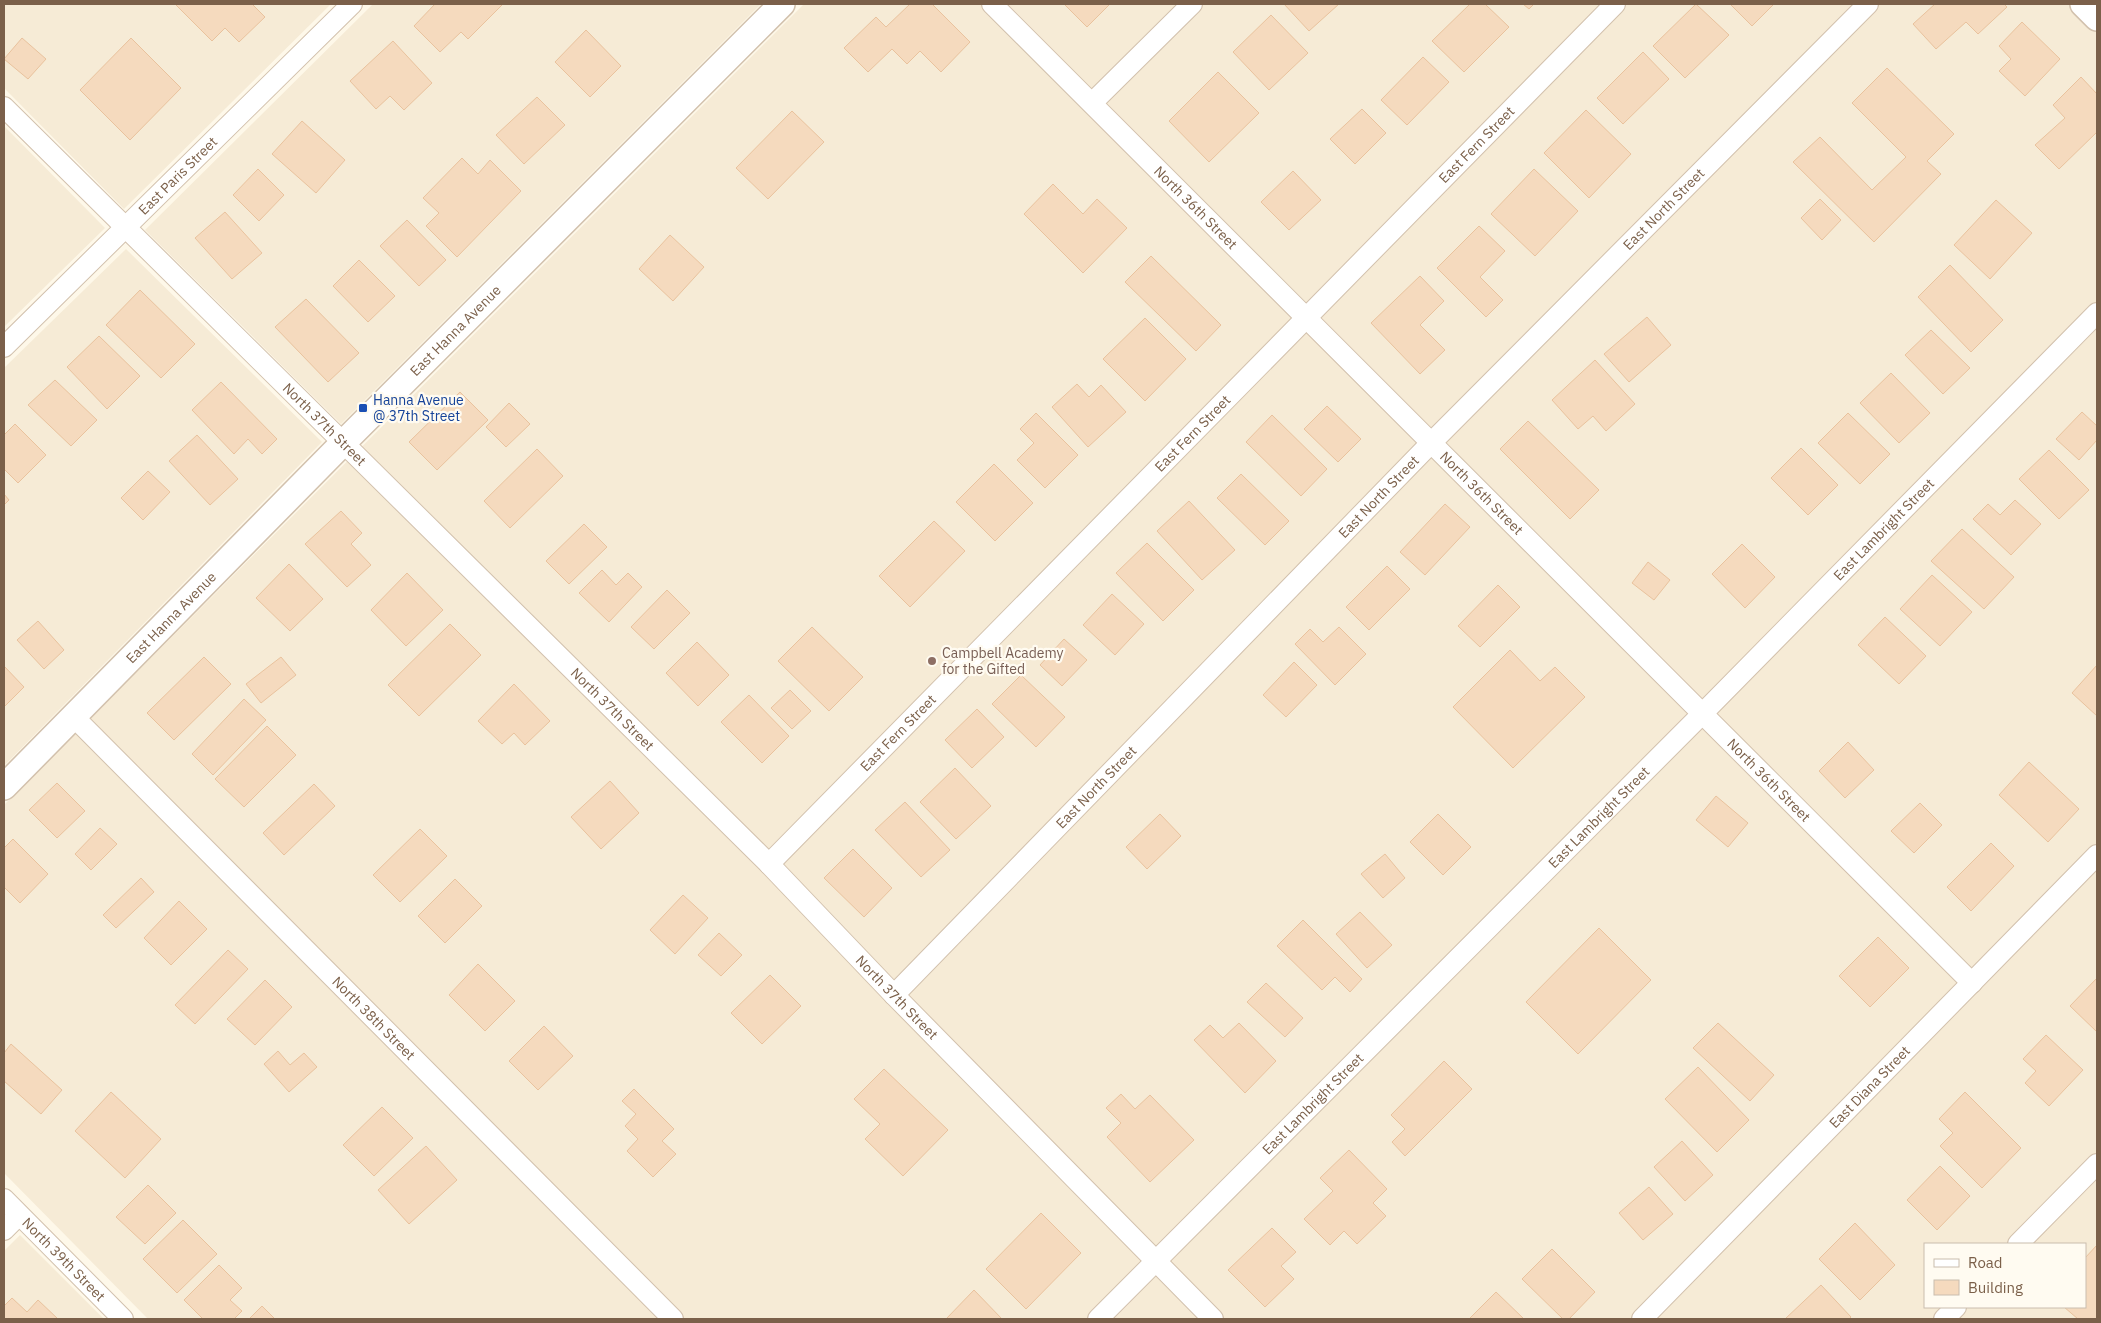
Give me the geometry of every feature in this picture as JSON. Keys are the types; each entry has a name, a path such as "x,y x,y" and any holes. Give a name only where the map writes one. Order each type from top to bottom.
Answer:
{"street":[{"name":"East Paris Street","path":"4,347 352,4"},
{"name":"East Hanna Avenue","path":"4,787 342,444 782,4"},
{"name":"North 36th Street","path":"992,4 1972,983"},
{"path":"1092,103 1192,4"},
{"name":"East Fern Street","path":"769,864 1615,4"},
{"name":"East North Street","path":"894,995 1431,443 1868,4"},
{"path":"2083,4 2097,18"},
{"name":"North 37th Street","path":"4,107 342,444 769,864 894,995 1213,1319"},
{"name":"East Lambright Street","path":"1098,1319 1703,713 2097,314"},
{"name":"North 38th Street","path":"74,717 673,1319"},
{"name":"East Diana Street","path":"1642,1319 2097,855"},
{"path":"2019,1243 2097,1164"},
{"name":"North 39th Street","path":"4,1199 123,1319"},
{"path":"4,1230 19,1215"},
{"path":"1944,1319 1955,1308"}],"shaded area":[{"path":"4,4 331,4 124,209 4,88"},
{"path":"373,4 761,4 341,424 145,230"},
{"path":"804,4 2097,4 2097,1319 148,1319 4,1173 4,805"},
{"path":"4,126 105,228 4,327"},
{"path":"126,249 322,442 4,766 4,368"},
{"path":"20,1235 104,1319 4,1319 4,1251"}],"building":[{"path":"175,4 252,4 265,17 239,42 225,28 212,41"},
{"path":"435,4 503,4 468,39 461,32 440,52 414,26"},
{"path":"910,4 932,4 970,42 941,72 920,51 907,64 892,49 868,72 844,48 876,17 886,27"},
{"path":"1064,4 1110,4 1087,27"},
{"path":"1284,4 1339,4 1309,31"},
{"path":"1470,4 1485,4 1509,27 1464,72 1432,41"},
{"path":"1523,4 1534,4 1529,9"},
{"path":"1696,4 1729,35 1685,78 1653,46"},
{"path":"1730,4 1774,4 1752,26"},
{"path":"1935,4 2004,4 2007,7 1978,34 1966,22 1936,49 1913,24"},
{"path":"1271,15 1308,53 1269,90 1233,52"},
{"path":"2022,22 2060,59 2025,96 1999,71 2011,59 1999,46"},
{"path":"586,30 621,66 590,97 555,62"},
{"path":"22,38 46,59 28,79 4,59"},
{"path":"131,38 181,88 130,140 80,90"},
{"path":"393,41 432,83 404,110 390,96 376,109 350,81"},
{"path":"1643,52 1669,79 1623,124 1597,98"},
{"path":"1423,57 1449,82 1407,125 1381,100"},
{"path":"1887,68 1954,134 1927,161 1941,174 1874,242 1793,162 1820,137 1872,190 1906,157 1852,103"},
{"path":"1218,72 1259,113 1209,162 1169,121"},
{"path":"2081,77 2097,94 2097,132 2059,169 2035,145 2065,118 2053,105"},
{"path":"537,97 565,125 524,164 496,135"},
{"path":"1362,109 1386,133 1355,164 1330,139"},
{"path":"1586,110 1631,154 1589,198 1544,153"},
{"path":"792,111 824,142 768,199 736,168"},
{"path":"302,121 345,160 316,193 272,154"},
{"path":"462,158 478,174 490,160 521,191 457,257 426,226 439,213 423,198"},
{"path":"258,169 284,195 259,221 233,195"},
{"path":"1534,169 1578,211 1535,256 1491,214"},
{"path":"1293,171 1321,200 1289,230 1261,202"},
{"path":"1053,184 1083,214 1097,199 1127,228 1083,273 1024,214"},
{"path":"1820,199 1841,220 1822,240 1801,218"},
{"path":"1996,200 2032,233 1990,279 1954,245"},
{"path":"225,212 262,253 232,279 195,238"},
{"path":"407,220 446,260 419,286 380,246"},
{"path":"1479,226 1505,251 1480,277 1503,300 1486,317 1437,268"},
{"path":"670,235 704,267 673,301 639,269"},
{"path":"1151,256 1221,325 1196,351 1125,282"},
{"path":"359,260 395,296 368,322 333,286"},
{"path":"1950,265 2003,320 1971,352 1918,297"},
{"path":"1420,276 1444,301 1420,325 1445,350 1420,374 1371,323"},
{"path":"140,290 195,344 161,378 106,325"},
{"path":"306,299 359,353 328,382 275,327"},
{"path":"1647,317 1671,345 1629,382 1604,354"},
{"path":"1145,318 1186,359 1145,401 1103,359"},
{"path":"1931,330 1970,368 1943,394 1905,355"},
{"path":"99,336 140,376 107,409 67,367"},
{"path":"1595,360 1635,404 1606,431 1593,416 1578,429 1552,400"},
{"path":"1891,373 1930,413 1899,443 1860,403"},
{"path":"55,380 97,420 71,446 28,405"},
{"path":"221,382 277,439 262,454 248,439 234,454 192,410"},
{"path":"1077,384 1089,397 1101,385 1126,412 1088,447 1052,407"},
{"path":"460,392 488,420 437,470 409,442"},
{"path":"509,403 530,424 506,447 486,427"},
{"path":"1327,406 1361,439 1338,462 1304,429"},
{"path":"2082,412 2097,426 2097,440 2079,460 2056,439"},
{"path":"1036,413 1078,455 1045,488 1017,460 1034,443 1020,429"},
{"path":"1848,413 1890,454 1860,484 1818,443"},
{"path":"1272,415 1327,469 1301,496 1246,442"},
{"path":"1528,421 1599,490 1570,519 1500,449"},
{"path":"15,424 46,455 18,483 4,469 4,435"},
{"path":"197,435 238,479 210,505 169,461"},
{"path":"1801,448 1838,485 1808,515 1771,478"},
{"path":"537,449 563,476 510,528 484,501"},
{"path":"2049,450 2089,490 2059,519 2019,479"},
{"path":"994,464 1033,503 995,541 956,502"},
{"path":"148,471 170,492 143,520 121,498"},
{"path":"1241,474 1289,521 1265,545 1217,498"},
{"path":"4,494 9,500 4,505"},
{"path":"2015,500 2041,524 2011,555 1973,519 1988,504 2000,515"},
{"path":"1189,501 1235,550 1202,580 1157,531"},
{"path":"1445,504 1470,527 1425,575 1400,552"},
{"path":"341,511 362,533 351,544 371,565 347,587 305,544"},
{"path":"934,521 965,551 910,607 879,576"},
{"path":"584,524 607,547 569,584 546,561"},
{"path":"1962,529 2014,577 1984,609 1931,561"},
{"path":"1147,543 1194,590 1163,621 1116,573"},
{"path":"1742,544 1775,577 1745,608 1712,574"},
{"path":"1648,562 1670,580 1654,600 1632,583"},
{"path":"289,564 323,599 290,631 256,598"},
{"path":"1387,566 1410,589 1369,630 1346,607"},
{"path":"602,570 616,585 628,573 642,587 609,622 579,593"},
{"path":"407,573 443,610 406,646 371,610"},
{"path":"1932,575 1972,612 1940,646 1900,609"},
{"path":"1498,585 1520,607 1480,647 1458,626"},
{"path":"667,590 690,613 654,649 631,627"},
{"path":"1112,594 1144,624 1115,655 1083,625"},
{"path":"1885,617 1926,656 1899,684 1858,645"},
{"path":"38,621 64,650 44,669 17,640"},
{"path":"450,624 481,655 419,716 388,685"},
{"path":"812,627 863,677 829,711 778,661"},
{"path":"1339,627 1366,654 1335,685 1295,644 1310,629 1323,642"},
{"path":"1064,639 1087,660 1062,686 1040,665"},
{"path":"697,642 729,675 698,706 666,673"},
{"path":"1510,650 1540,681 1555,667 1585,697 1513,768 1453,707"},
{"path":"204,657 231,684 174,740 147,713"},
{"path":"281,657 296,675 261,703 246,684"},
{"path":"1294,662 1317,685 1286,717 1263,695"},
{"path":"2097,665 2097,716 2072,693"},
{"path":"4,666 24,687 4,707"},
{"path":"1021,675 1065,717 1036,747 992,704"},
{"path":"514,684 550,721 525,745 514,733 502,744 478,721"},
{"path":"790,690 811,711 792,729 771,708"},
{"path":"749,695 789,736 762,763 721,722"},
{"path":"244,699 266,720 213,775 192,754"},
{"path":"977,709 1004,737 972,768 945,740"},
{"path":"267,726 296,755 244,807 215,779"},
{"path":"1848,742 1874,770 1845,798 1819,771"},
{"path":"2029,762 2079,809 2048,842 1999,795"},
{"path":"955,768 991,806 956,839 920,802"},
{"path":"610,781 639,813 601,849 571,817"},
{"path":"57,783 85,811 57,838 29,810"},
{"path":"314,784 335,806 284,855 263,833"},
{"path":"1716,796 1748,823 1728,847 1696,820"},
{"path":"905,802 950,850 921,877 875,830"},
{"path":"1920,803 1942,825 1914,853 1891,831"},
{"path":"1160,814 1181,836 1147,869 1126,847"},
{"path":"1438,814 1471,847 1443,875 1410,842"},
{"path":"100,828 117,844 91,870 75,854"},
{"path":"420,829 447,856 400,902 373,875"},
{"path":"13,839 48,874 20,903 4,887 4,848"},
{"path":"1991,843 2014,866 1971,911 1947,887"},
{"path":"853,849 892,888 864,917 824,878"},
{"path":"1385,854 1405,878 1383,898 1361,874"},
{"path":"141,878 154,892 116,928 103,915"},
{"path":"455,879 482,906 445,943 418,916"},
{"path":"683,895 708,918 675,954 650,930"},
{"path":"179,901 207,929 171,965 144,938"},
{"path":"1360,912 1392,945 1367,968 1336,934"},
{"path":"1303,920 1362,979 1350,992 1335,977 1322,990 1277,946"},
{"path":"1599,928 1651,980 1578,1054 1526,1002"},
{"path":"719,933 742,955 721,976 698,955"},
{"path":"1878,937 1909,968 1870,1007 1839,976"},
{"path":"228,950 248,969 195,1024 175,1005"},
{"path":"478,964 515,1001 485,1031 449,995"},
{"path":"770,975 801,1006 762,1044 731,1013"},
{"path":"2097,978 2097,1032 2070,1006"},
{"path":"265,980 292,1007 255,1045 227,1019"},
{"path":"1266,983 1303,1018 1285,1037 1247,1002"},
{"path":"1239,1023 1276,1061 1245,1093 1194,1040 1210,1025 1223,1038"},
{"path":"1718,1023 1774,1075 1750,1101 1693,1048"},
{"path":"544,1026 573,1056 538,1090 509,1061"},
{"path":"2046,1035 2083,1070 2049,1106 2025,1083 2036,1071 2023,1059"},
{"path":"11,1044 62,1090 41,1114 4,1081 4,1053"},
{"path":"278,1051 290,1065 304,1053 317,1067 289,1092 264,1064"},
{"path":"1444,1061 1472,1089 1405,1156 1392,1142 1405,1129 1391,1115"},
{"path":"1698,1067 1749,1120 1717,1152 1665,1099"},
{"path":"884,1069 948,1130 903,1176 865,1139 880,1124 854,1099"},
{"path":"634,1089 674,1129 662,1141 676,1154 653,1177 627,1151 638,1139 625,1126 636,1114 622,1101"},
{"path":"111,1092 161,1139 125,1178 75,1131"},
{"path":"1965,1092 2021,1148 1982,1188 1940,1146 1953,1133 1939,1119"},
{"path":"1121,1094 1135,1109 1150,1095 1194,1140 1150,1182 1107,1137 1121,1123 1106,1108"},
{"path":"382,1107 413,1138 374,1176 343,1145"},
{"path":"1682,1141 1713,1175 1685,1201 1654,1167"},
{"path":"426,1146 457,1180 409,1224 378,1190"},
{"path":"1349,1150 1387,1189 1373,1203 1386,1216 1357,1244 1344,1231 1330,1245 1304,1219 1333,1191 1320,1178"},
{"path":"1940,1166 1970,1196 1937,1230 1907,1200"},
{"path":"148,1185 176,1213 145,1244 116,1217"},
{"path":"1649,1187 1673,1214 1643,1240 1619,1213"},
{"path":"1041,1213 1081,1253 1026,1309 986,1269"},
{"path":"183,1220 217,1254 177,1293 143,1259"},
{"path":"1855,1223 1895,1265 1860,1300 1819,1259"},
{"path":"1272,1228 1296,1252 1281,1266 1294,1279 1265,1307 1228,1270"},
{"path":"2097,1245 2097,1319 2078,1319 2065,1308 2086,1308 2086,1257"},
{"path":"1552,1249 1595,1292 1569,1319 1563,1319 1522,1279"},
{"path":"219,1265 242,1288 230,1300 242,1311 234,1319 203,1319 184,1300"},
{"path":"1821,1285 1851,1317 1849,1319 1785,1319"},
{"path":"974,1290 1002,1319 946,1319"},
{"path":"1496,1292 1524,1319 1469,1319"},
{"path":"12,1298 27,1312 38,1300 58,1319 4,1319 4,1306"},
{"path":"262,1306 275,1319 249,1319"}],"place":[{"name":"Hanna Avenue @ 37th Street","path":"363,408"},
{"name":"Campbell Academy for the Gifted","path":"932,661"}]}
